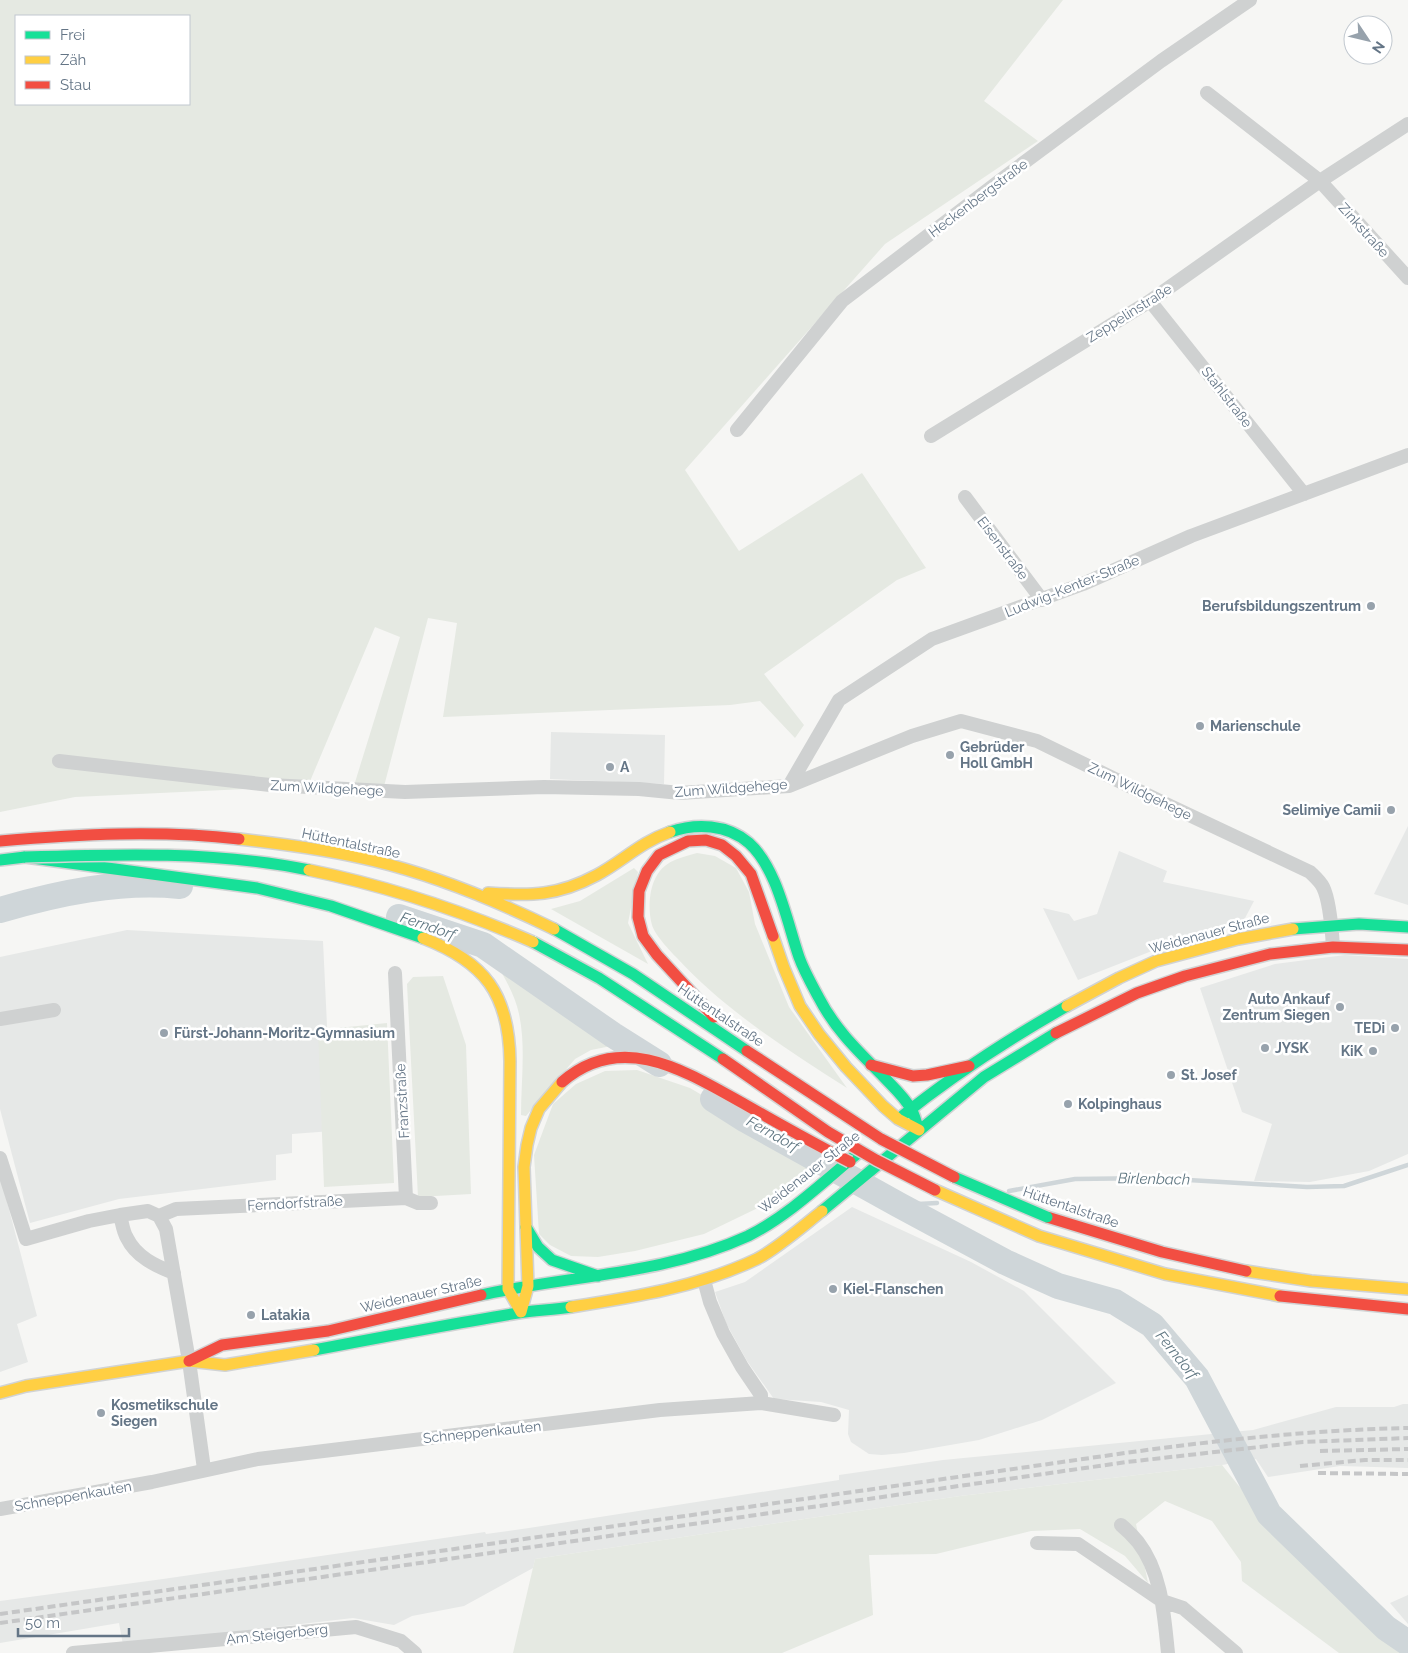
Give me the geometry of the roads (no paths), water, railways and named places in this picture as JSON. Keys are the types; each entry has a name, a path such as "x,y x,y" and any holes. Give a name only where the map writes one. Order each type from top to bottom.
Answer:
{"main road":[{"path":"462,890 514,895 538,895 562,890 596,875 653,838 682,828 706,825 730,832 748,844 763,861 775,881 800,959 819,999 839,1031 899,1093 911,1108 919,1130"},
{"name":"Hüttentalstraße","path":"0,841 103,834 204,836 322,850 368,859 412,872 530,918 592,949 638,977 854,1122 903,1151 972,1185 1047,1216 1107,1237 1225,1267 1330,1284 1408,1289"},
{"path":"747,1051 657,955 643,936 638,917 638,890 647,871 659,855 688,841 706,840 722,846 736,856 751,874 784,968 800,1006 819,1034 883,1106 898,1119 919,1130"},
{"path":"0,860 25,857 122,854 199,856 261,862 317,871 362,880 404,892 454,908 529,940 582,967 626,994 843,1141 934,1190 1039,1236 1165,1274 1278,1296 1408,1309"},
{"path":"25,857 188,877 272,891 354,913 427,940 473,966 484,976 495,990 502,1004 507,1024 510,1061 508,1290 521,1312"},
{"name":"Weidenauer Straße","path":"189,1361 222,1345 328,1330 508,1290 672,1263 706,1253 728,1245 769,1224 788,1211 911,1108 1006,1041 1148,964 1243,937 1302,926 1331,923 1388,924 1408,927"},
{"name":"Weidenauer Straße","path":"0,1393 26,1386 189,1361 225,1365 521,1312 550,1311 646,1295 704,1280 758,1258 800,1229 984,1077 1039,1042 1096,1012 1129,997 1185,976 1270,954 1333,947 1408,950"},
{"path":"521,1312 528,1286 524,1168 526,1145 539,1109 562,1082 589,1063 612,1058 635,1057 662,1062 689,1072 824,1149 884,1178"},
{"path":"871,1065 912,1076 969,1066"},
{"path":"901,1184 934,1190"},
{"path":"526,1227 538,1247 552,1260 598,1276"}],"street":[{"name":"Heckenbergstraße","path":"737,430 842,301 1146,72 1250,0"},
{"path":"1207,93 1320,181"},
{"name":"Zeppelinstraße","path":"931,436 1150,301 1320,181 1408,124"},
{"name":"Zinkstraße","path":"1320,181 1408,278"},
{"name":"Stahlstraße","path":"1150,301 1304,494"},
{"name":"Ludwig-Kenter-Straße","path":"789,786 838,700 932,639 1042,600 1191,536 1408,455"},
{"name":"Eisenstraße","path":"965,497 1042,600"},
{"name":"Zum Wildgehege","path":"59,760 270,786 405,792 544,787 639,789 680,794 789,786 912,736 961,721 1037,740 1310,872 1325,890 1333,947"},
{"name":"Franzstraße","path":"395,974 406,1198"},
{"path":"0,1019 54,1010"},
{"name":"Ferndorfstraße","path":"0,1158 26,1239 89,1221 148,1211 160,1216 176,1209 406,1198 418,1203 431,1203"},
{"path":"120,1215 127,1238 135,1250 151,1263 174,1274"},
{"path":"160,1216 166,1229 174,1274 189,1361 204,1469"},
{"path":"704,1280 710,1302 723,1333 742,1367 761,1395 761,1403"},
{"name":"Schneppenkauten","path":"0,1508 144,1483 258,1459 543,1426 660,1410 761,1403 834,1415"},
{"path":"1121,1525 1138,1541 1151,1562 1162,1601 1168,1653"},
{"path":"1037,1543 1078,1544 1162,1601 1183,1608 1236,1653"},
{"name":"Am Steigerberg","path":"73,1653 356,1627 401,1641 415,1653"}],"waterway":[{"name":"Ferndorf","path":"0,910 44,898 89,889 134,885 180,886"},
{"name":"Ferndorf","path":"399,917 483,945 613,1035 659,1064"},
{"name":"Ferndorf","path":"713,1099 746,1120 1005,1262 1058,1286 1115,1302 1152,1325 1197,1378 1269,1514 1386,1628 1408,1643"},
{"name":"Birlenbach","path":"1009,1191 1075,1179 1155,1178 1307,1187 1344,1186 1408,1165"},
{"name":"Birlenbach","path":"899,1205 937,1203"}],"railway":[{"path":"0,1614 1160,1448 1301,1433 1408,1428"},
{"path":"0,1623 1127,1462 1303,1442 1408,1438"},
{"path":"1320,1451 1408,1449"},
{"path":"1300,1466 1365,1460 1408,1460"},
{"path":"1318,1473 1408,1474"}],"place":[{"name":"Berufsbildungszentrum","path":"1371,606"},
{"name":"Marienschule","path":"1200,726"},
{"name":"Gebrüder Holl GmbH","path":"950,755"},
{"name":"A","path":"610,767"},
{"name":"Selimiye Camii","path":"1391,810"},
{"name":"Auto Ankauf Zentrum Siegen","path":"1340,1007"},
{"name":"TEDi","path":"1395,1028"},
{"name":"Fürst-Johann-Moritz-Gymnasium","path":"164,1033"},
{"name":"JYSK","path":"1265,1048"},
{"name":"KiK","path":"1373,1051"},
{"name":"St. Josef","path":"1171,1075"},
{"name":"Kolpinghaus","path":"1068,1104"},
{"name":"Kiel-Flanschen","path":"833,1289"},
{"name":"Latakia","path":"251,1315"},
{"name":"Kosmetikschule Siegen","path":"101,1413"}]}
